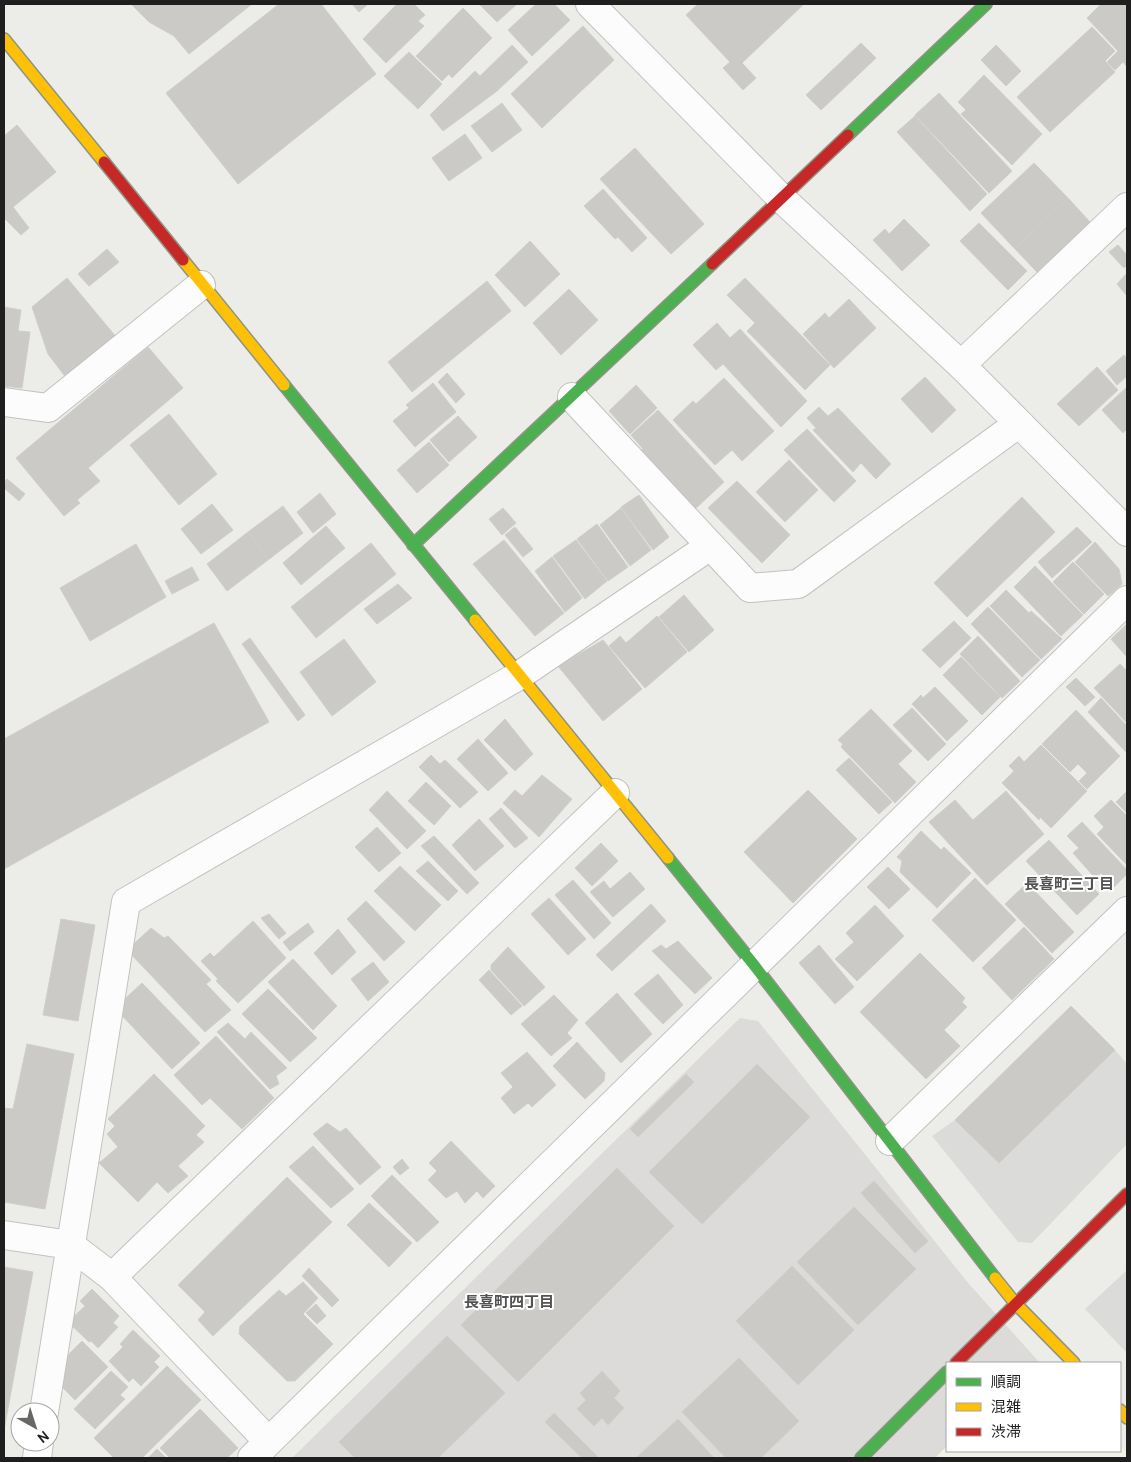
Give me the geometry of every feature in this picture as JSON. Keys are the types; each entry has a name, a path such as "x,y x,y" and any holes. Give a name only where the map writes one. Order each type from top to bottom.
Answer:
{"street":[{"path":"592,4 781,198 960,365 1127,532"},
{"path":"413,545 572,397 986,4"},
{"path":"4,39 201,285 520,674 754,965 1015,1303 1073,1362"},
{"path":"960,365 1127,207"},
{"path":"4,402 48,408 201,285"},
{"path":"572,397 750,588 798,584 1018,424"},
{"path":"46,1402 126,902 520,674 710,546"},
{"path":"4,1235 70,1245 112,1277 260,1450 1127,600"},
{"path":"112,1277 615,793"},
{"path":"890,1141 1127,911"},
{"path":"957,1362 1127,1194"},
{"path":"861,1458 946,1373"}],"shaded area":[{"path":"740,1018 758,1021 969,1284 1039,1362 946,1362 946,1452 1121,1451 1127,1453 1127,1458 292,1458"},
{"path":"1115,1050 1127,1064 1127,1144 1032,1243 1018,1242 932,1136 955,1120 999,1163"},
{"path":"1127,1270 1127,1353 1085,1309"},
{"path":"1121,1446 1127,1452 1127,1458 935,1458 946,1447 946,1452 1121,1452"}],"building":[{"path":"131,4 252,4 189,54 174,36 149,22"},
{"path":"279,4 321,4 376,74 238,184 166,93"},
{"path":"352,4 368,4 359,12"},
{"path":"397,4 414,4 425,15 418,21 424,26 386,63 363,39"},
{"path":"479,4 517,4 497,22"},
{"path":"536,4 554,4 570,20 532,56 508,30"},
{"path":"698,4 804,4 742,63 756,78 743,90 723,68 730,62 686,15"},
{"path":"1101,4 1127,4 1127,67 1123,62 1115,70 1107,62 1118,51 1087,18"},
{"path":"463,8 492,38 452,78 449,74 442,81 416,56"},
{"path":"583,26 614,60 542,128 511,94"},
{"path":"1092,27 1115,51 1105,61 1115,72 1050,132 1017,97"},
{"path":"861,43 876,58 821,110 806,95"},
{"path":"512,45 528,62 497,91 443,131 430,115 475,71 480,76"},
{"path":"996,45 1021,71 1006,86 981,60"},
{"path":"409,52 442,84 418,109 384,76"},
{"path":"984,75 1042,134 1012,165 961,114 966,110 958,102"},
{"path":"939,93 1012,171 989,193 915,115"},
{"path":"502,103 522,130 492,152 471,126"},
{"path":"915,116 987,194 970,211 897,132"},
{"path":"17,125 56,172 13,207 29,228 21,235 4,220 4,136"},
{"path":"465,134 482,158 449,181 432,158"},
{"path":"635,148 704,224 671,254 600,179"},
{"path":"1034,163 1068,198 1015,249 981,213"},
{"path":"603,189 647,238 632,252 618,237 615,239 584,206"},
{"path":"1068,198 1090,222 1037,272 1015,249"},
{"path":"904,219 930,245 902,271 873,240 885,229 889,234"},
{"path":"979,223 1027,271 1008,290 960,241"},
{"path":"530,241 560,274 525,307 495,275"},
{"path":"1118,245 1127,255 1127,265 1124,268 1109,252"},
{"path":"107,249 119,262 89,286 78,274"},
{"path":"1127,273 1127,296 1117,284"},
{"path":"67,278 117,338 67,379 48,354 32,307"},
{"path":"745,278 830,365 805,390 747,331 755,323 727,295"},
{"path":"487,281 511,311 412,392 388,362"},
{"path":"569,289 598,320 561,355 533,323"},
{"path":"849,299 876,328 834,368 803,334 825,313 829,318"},
{"path":"4,307 21,310 18,331 30,332 22,388 4,386"},
{"path":"717,323 730,338 740,329 807,401 781,427 723,364 716,370 693,345"},
{"path":"148,347 183,388 88,468 100,481 77,500 80,503 64,516 16,458"},
{"path":"1124,355 1127,358 1127,376 1117,385 1106,371"},
{"path":"1097,367 1118,390 1079,426 1057,404"},
{"path":"447,373 465,394 456,403 438,382"},
{"path":"925,377 956,410 932,433 901,399"},
{"path":"724,378 774,431 742,461 732,450 715,465 673,420 693,401 696,404"},
{"path":"433,383 456,412 415,447 393,421 409,408 406,405"},
{"path":"636,385 657,408 630,434 609,411"},
{"path":"1127,387 1127,429 1123,433 1102,410"},
{"path":"819,407 828,416 838,408 891,464 876,479 861,463 853,472 813,430 816,428 807,418"},
{"path":"658,410 724,482 694,510 640,451 643,449 631,435"},
{"path":"169,414 217,474 179,505 130,445"},
{"path":"458,416 477,437 449,462 430,440"},
{"path":"807,429 856,481 834,502 784,450"},
{"path":"429,442 449,465 417,493 397,470"},
{"path":"789,460 818,490 785,522 756,492"},
{"path":"7,479 25,494 19,501 4,488 4,483"},
{"path":"737,481 790,535 762,563 708,508"},
{"path":"320,493 336,514 313,533 297,512"},
{"path":"639,495 669,537 653,550 621,507"},
{"path":"1022,497 1055,532 967,617 934,583"},
{"path":"212,504 233,530 201,554 181,529"},
{"path":"283,506 303,533 268,560 248,532"},
{"path":"503,508 516,523 502,535 489,519"},
{"path":"621,508 651,550 630,566 600,525"},
{"path":"597,524 628,567 608,581 577,539"},
{"path":"326,526 345,548 301,585 283,563"},
{"path":"515,527 533,549 523,557 505,535"},
{"path":"1077,527 1092,542 1052,578 1038,562"},
{"path":"248,532 268,560 227,591 207,564"},
{"path":"504,540 564,613 535,636 473,564"},
{"path":"576,540 607,581 585,599 553,556"},
{"path":"1095,542 1119,569 1122,584 1108,596 1075,562"},
{"path":"371,543 396,574 316,638 291,607"},
{"path":"136,544 166,597 90,641 60,588"},
{"path":"552,557 582,598 565,612 535,571"},
{"path":"1073,562 1104,594 1084,614 1053,582"},
{"path":"1035,566 1083,615 1061,636 1014,587"},
{"path":"192,567 199,580 172,594 165,581"},
{"path":"398,584 412,598 377,624 364,609"},
{"path":"1006,590 1029,613 1031,611 1062,639 1041,659 990,606"},
{"path":"684,595 714,630 689,652 659,617"},
{"path":"988,607 1040,660 1022,677 971,624"},
{"path":"657,616 687,652 645,688 609,646 620,636 626,643"},
{"path":"954,621 971,638 940,668 922,650"},
{"path":"214,623 269,722 4,869 4,739"},
{"path":"1127,624 1127,657 1111,639"},
{"path":"978,636 1020,681 1002,698 960,654"},
{"path":"250,638 305,715 298,721 242,644"},
{"path":"344,639 376,682 332,716 300,672"},
{"path":"603,640 642,689 603,721 558,666"},
{"path":"961,657 1000,697 982,715 943,675"},
{"path":"1120,664 1127,671 1127,723 1094,688"},
{"path":"1076,678 1095,697 1085,706 1066,687"},
{"path":"935,687 968,721 947,741 912,704 921,695 923,698"},
{"path":"1101,698 1127,726 1127,753 1088,712"},
{"path":"912,708 946,744 928,761 893,725"},
{"path":"871,709 912,751 877,784 841,747 843,744 838,740"},
{"path":"1076,710 1120,756 1087,789 1079,781 1087,773 1078,764 1070,772 1042,744"},
{"path":"505,719 533,754 515,771 484,740"},
{"path":"478,739 508,773 488,791 457,759"},
{"path":"1041,745 1087,791 1051,828 1040,817 1039,820 1002,783 1014,771 1009,766 1019,756 1024,762"},
{"path":"431,755 440,764 445,760 478,792 460,808 419,767"},
{"path":"849,758 892,802 879,814 836,770"},
{"path":"898,764 916,782 895,803 877,784"},
{"path":"542,775 572,799 539,837 503,803 515,790 522,796"},
{"path":"426,782 451,806 434,825 408,801"},
{"path":"808,790 857,839 793,903 744,852"},
{"path":"387,791 426,831 407,849 369,810"},
{"path":"1006,791 1044,834 987,885 929,822 955,800 973,820"},
{"path":"1127,791 1127,813 1116,802"},
{"path":"1111,800 1127,816 1127,865 1097,834 1104,827 1094,816"},
{"path":"501,808 528,838 515,848 489,819"},
{"path":"479,819 504,846 475,871 452,845"},
{"path":"1082,822 1127,870 1127,874 1114,887 1101,873 1095,878 1073,853 1079,848 1067,836"},
{"path":"377,827 401,853 379,872 355,847"},
{"path":"921,831 941,850 944,847 971,873 937,908 900,872 902,861 897,857"},
{"path":"434,836 479,883 467,894 421,846"},
{"path":"1049,840 1099,894 1077,915 1026,861"},
{"path":"601,843 618,861 592,886 575,868"},
{"path":"428,861 458,891 448,901 416,871"},
{"path":"400,866 441,905 415,931 374,891"},
{"path":"888,867 910,889 889,909 867,887"},
{"path":"630,872 645,889 613,917 590,892 604,881 610,889"},
{"path":"975,878 1016,920 973,962 932,920"},
{"path":"573,880 611,923 594,939 555,895"},
{"path":"1027,883 1074,932 1052,953 1005,904"},
{"path":"549,898 586,939 568,955 531,914"},
{"path":"366,901 405,942 384,961 347,919"},
{"path":"651,904 666,921 612,971 596,955"},
{"path":"875,905 904,936 857,981 835,959 854,942 846,933"},
{"path":"269,914 286,933 279,939 261,918"},
{"path":"61,919 95,925 78,1021 43,1015"},
{"path":"253,921 286,958 238,1003 216,981 218,979 201,961 210,953 214,957"},
{"path":"308,923 314,932 290,951 283,942"},
{"path":"1024,927 1054,959 1012,1000 982,968"},
{"path":"151,928 164,938 168,936 211,980 206,984 231,1010 205,1032 127,950"},
{"path":"338,929 356,952 332,975 314,953"},
{"path":"678,941 712,978 695,994 652,951 661,945 666,949"},
{"path":"819,945 854,987 835,1004 799,963"},
{"path":"508,947 545,987 524,1006 491,970 491,965"},
{"path":"920,953 965,998 962,1002 967,1007 944,1030 960,1046 926,1079 860,1012"},
{"path":"293,959 337,1006 313,1030 268,982"},
{"path":"373,962 389,982 368,1001 351,979"},
{"path":"489,970 522,1006 511,1015 479,980"},
{"path":"658,974 683,1005 663,1024 634,994"},
{"path":"142,983 200,1043 172,1069 115,1008"},
{"path":"268,989 317,1038 290,1062 242,1014"},
{"path":"617,993 652,1034 621,1063 585,1023"},
{"path":"554,995 578,1020 567,1033 572,1038 551,1056 521,1024"},
{"path":"1071,1006 1115,1050 999,1163 955,1120"},
{"path":"228,1023 245,1039 251,1032 287,1068 276,1076 279,1084 270,1089 217,1032"},
{"path":"216,1036 274,1098 242,1129 210,1098 202,1105 174,1075"},
{"path":"577,1042 605,1073 604,1081 585,1099 553,1066"},
{"path":"27,1044 74,1054 45,1209 4,1202 4,1108 13,1109"},
{"path":"527,1052 556,1085 532,1107 528,1103 514,1114 501,1098 513,1087 501,1073"},
{"path":"757,1064 810,1117 702,1224 649,1172"},
{"path":"154,1074 205,1126 196,1135 204,1142 178,1166 188,1176 168,1193 157,1182 138,1202 99,1163 118,1147 107,1134 115,1126 108,1119"},
{"path":"686,1074 694,1082 638,1137 630,1129"},
{"path":"327,1123 340,1132 346,1128 381,1167 360,1185 313,1134"},
{"path":"451,1141 495,1186 483,1198 477,1191 465,1203 457,1191 446,1198 428,1180 437,1171 429,1163"},
{"path":"313,1146 354,1189 331,1208 289,1167"},
{"path":"402,1159 409,1168 400,1175 393,1167"},
{"path":"617,1168 674,1226 518,1382 461,1325"},
{"path":"392,1175 439,1222 417,1242 371,1196"},
{"path":"287,1177 332,1222 213,1336 198,1320 205,1312 178,1285"},
{"path":"874,1181 928,1241 915,1253 861,1193"},
{"path":"369,1203 412,1243 389,1267 347,1225"},
{"path":"854,1207 916,1269 858,1325 797,1262"},
{"path":"792,1266 854,1330 798,1385 736,1321"},
{"path":"4,1267 33,1272 4,1430"},
{"path":"309,1268 339,1300 332,1307 302,1276"},
{"path":"303,1282 318,1298 303,1314 333,1344 295,1381 287,1381 239,1334 240,1326 279,1290 286,1296"},
{"path":"92,1289 119,1316 113,1323 118,1327 98,1348 68,1322 85,1306 80,1301"},
{"path":"316,1304 326,1316 317,1324 306,1313"},
{"path":"133,1330 160,1356 154,1362 159,1367 141,1386 133,1378 129,1382 109,1361 123,1347 120,1344"},
{"path":"447,1336 505,1393 438,1458 355,1458 339,1442"},
{"path":"82,1341 108,1367 75,1400 55,1380 54,1369"},
{"path":"739,1358 799,1421 761,1458 726,1458 682,1412"},
{"path":"167,1366 201,1400 142,1458 114,1458 94,1438"},
{"path":"111,1371 128,1387 120,1395 125,1399 95,1429 74,1409"},
{"path":"602,1371 620,1391 614,1398 624,1408 608,1425 602,1418 594,1426 577,1409 586,1400 580,1393"},
{"path":"200,1409 238,1448 227,1458 170,1458 160,1448"},
{"path":"554,1413 599,1458 582,1458 545,1422"},
{"path":"678,1419 714,1458 636,1458"},
{"path":"157,1449 166,1458 148,1458"}],"traffic: fast":[{"path":"848,135 986,4"},
{"path":"413,545 712,264"},
{"path":"284,385 475,620"},
{"path":"668,858 754,965 995,1278"},
{"path":"861,1458 946,1373"}],"traffic: slow":[{"path":"4,39 104,162"},
{"path":"183,260 284,385"},
{"path":"475,620 668,858"},
{"path":"995,1278 1015,1303 1073,1362"},
{"path":"1121,1411 1127,1418"}],"traffic: jam":[{"path":"712,264 848,135"},
{"path":"104,162 183,260"},
{"path":"957,1362 1127,1194"}],"district":[{"name":"長喜町三丁目","path":"1069,884"},
{"name":"長喜町四丁目","path":"509,1302"}]}
